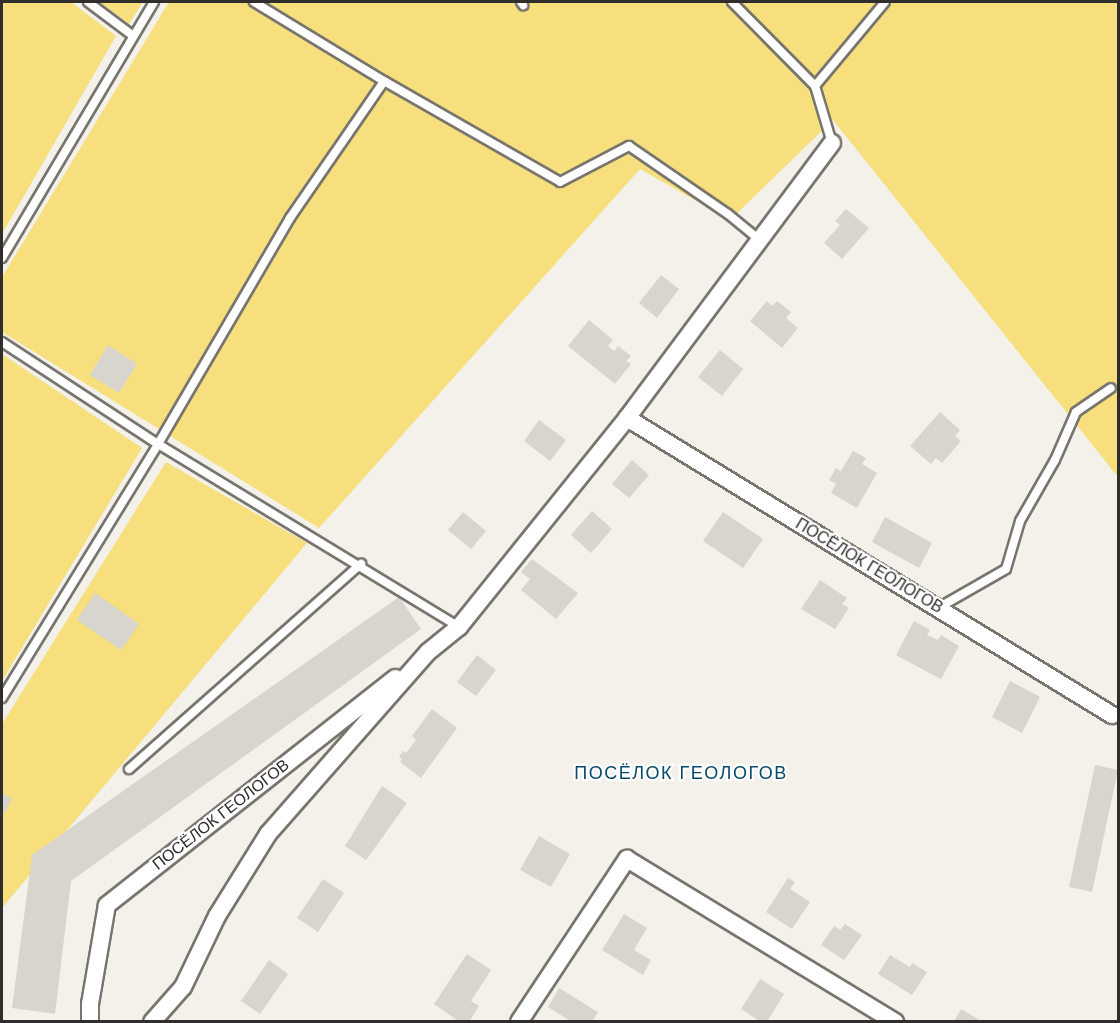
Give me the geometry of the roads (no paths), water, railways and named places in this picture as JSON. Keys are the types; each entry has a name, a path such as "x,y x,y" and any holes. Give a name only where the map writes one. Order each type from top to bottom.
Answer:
{"street":[{"name":"ПОСЁЛОК ГЕОЛОГОВ","path":"90,1022 90,1004 107,905 459,627 627,418 832,143"},
{"name":"ПОСЁЛОК ГЕОЛОГОВ","path":"627,418 1115,715"},
{"name":"ПОСЁЛОК ГЕОЛОГОВ","path":"152,1022 183,987 217,916 268,834 428,652"},
{"path":"519,1022 627,859 895,1022"}],"lane":[{"path":"88,2 132,35"},
{"path":"2,258 132,35 154,2"},
{"path":"254,2 384,81 560,182 630,146 728,214 761,241"},
{"path":"732,2 815,86 832,143"},
{"path":"815,86 885,2"},
{"path":"2,698 158,444 290,218 384,81"},
{"path":"2,342 158,444 361,564 459,627"},
{"path":"938,608 1006,569 1020,521 1055,460 1076,412 1111,388"},
{"path":"129,770 361,564"}],"district":[{"name":"ПОСЁЛОК ГЕОЛОГОВ","path":"681,773"}]}
